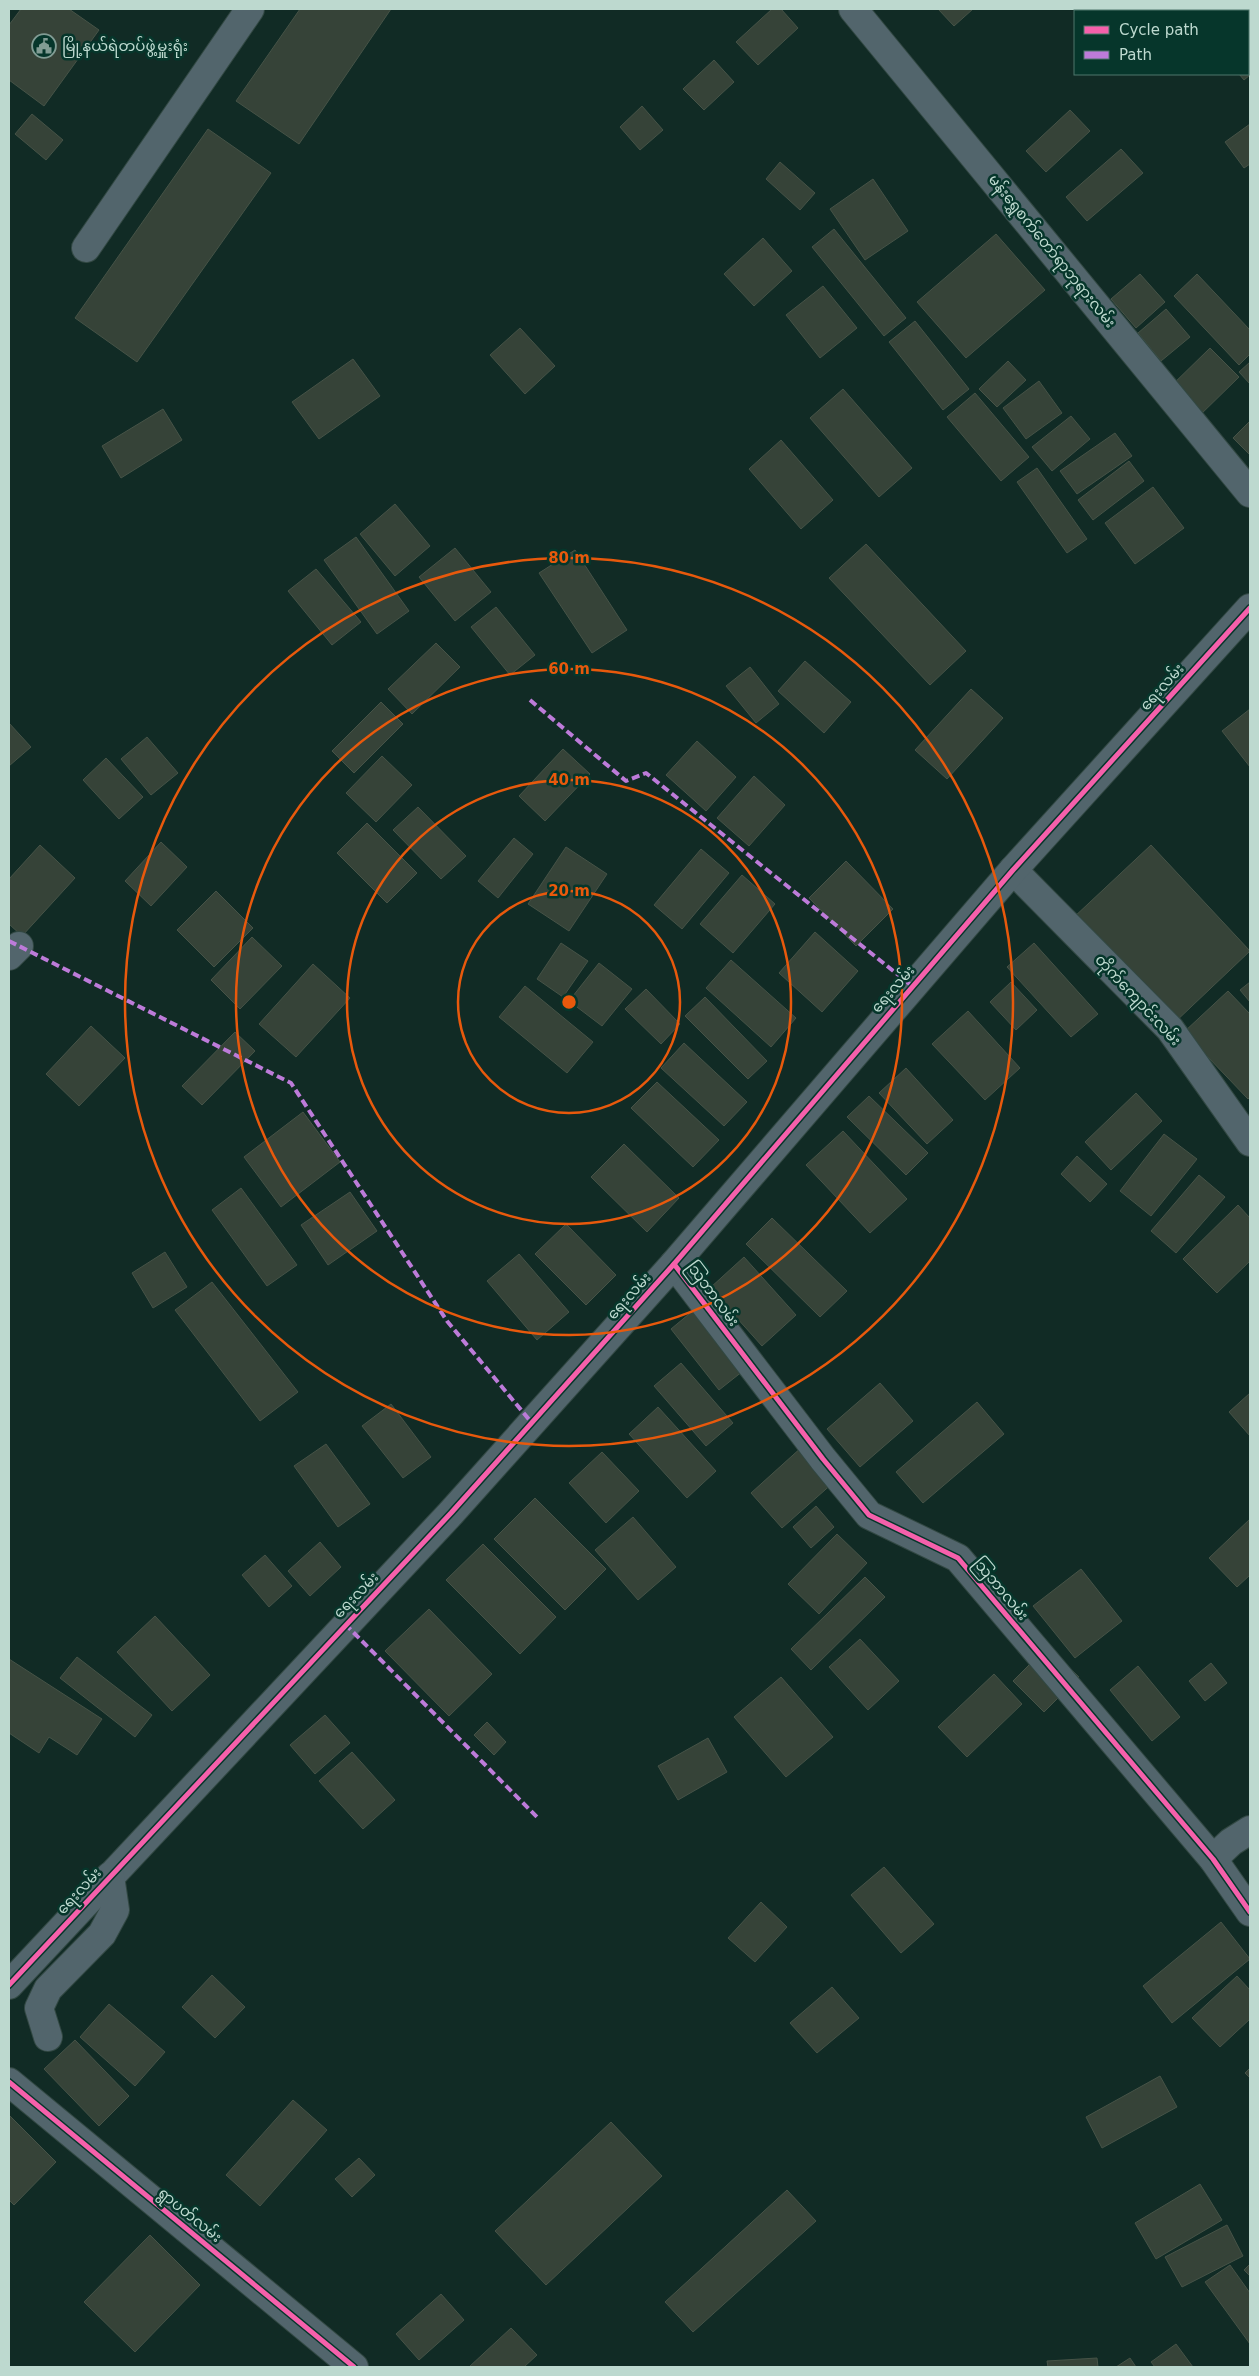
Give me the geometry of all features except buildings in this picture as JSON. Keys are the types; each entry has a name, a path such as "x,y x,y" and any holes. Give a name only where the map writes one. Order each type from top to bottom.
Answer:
{"street":[{"path":"86,248 250,9"},
{"name":"မန်းရွှေစက်တော်ရာဘုရားလမ်း","path":"853,9 1250,493"},
{"name":"ရေးလမ်း","path":"9,1985 451,1513 674,1264 1013,870 1250,608"},
{"name":"တိုက်ကျောင်းလမ်း","path":"1013,870 1170,1029 1250,1142"},
{"name":"သြဘာလမ်း","path":"674,1264 823,1459 869,1515 958,1558 1213,1859 1250,1912"},
{"path":"1213,1859 1232,1842 1250,1830"},
{"path":"48,2037 39,2008 48,1989 102,1934 107,1926 115,1910 110,1876"},
{"name":"ရွာပတ်လမ်း","path":"9,2082 354,2367"}],"marked path":[{"path":"530,700 626,781 646,773 912,986"},
{"path":"9,941 291,1083 447,1321 532,1423"},
{"path":"345,1624 539,1819"}],"cycle path":[{"path":"9,1985 451,1513 674,1264 1013,870 1250,608"},
{"path":"674,1264 823,1459 869,1515 958,1558 1213,1859 1250,1912"},
{"path":"9,2082 354,2367"}],"place":[{"name":"မြို့နယ်ရဲတပ်ဖွဲ့မှူးရုံး","path":"44,46"}]}
